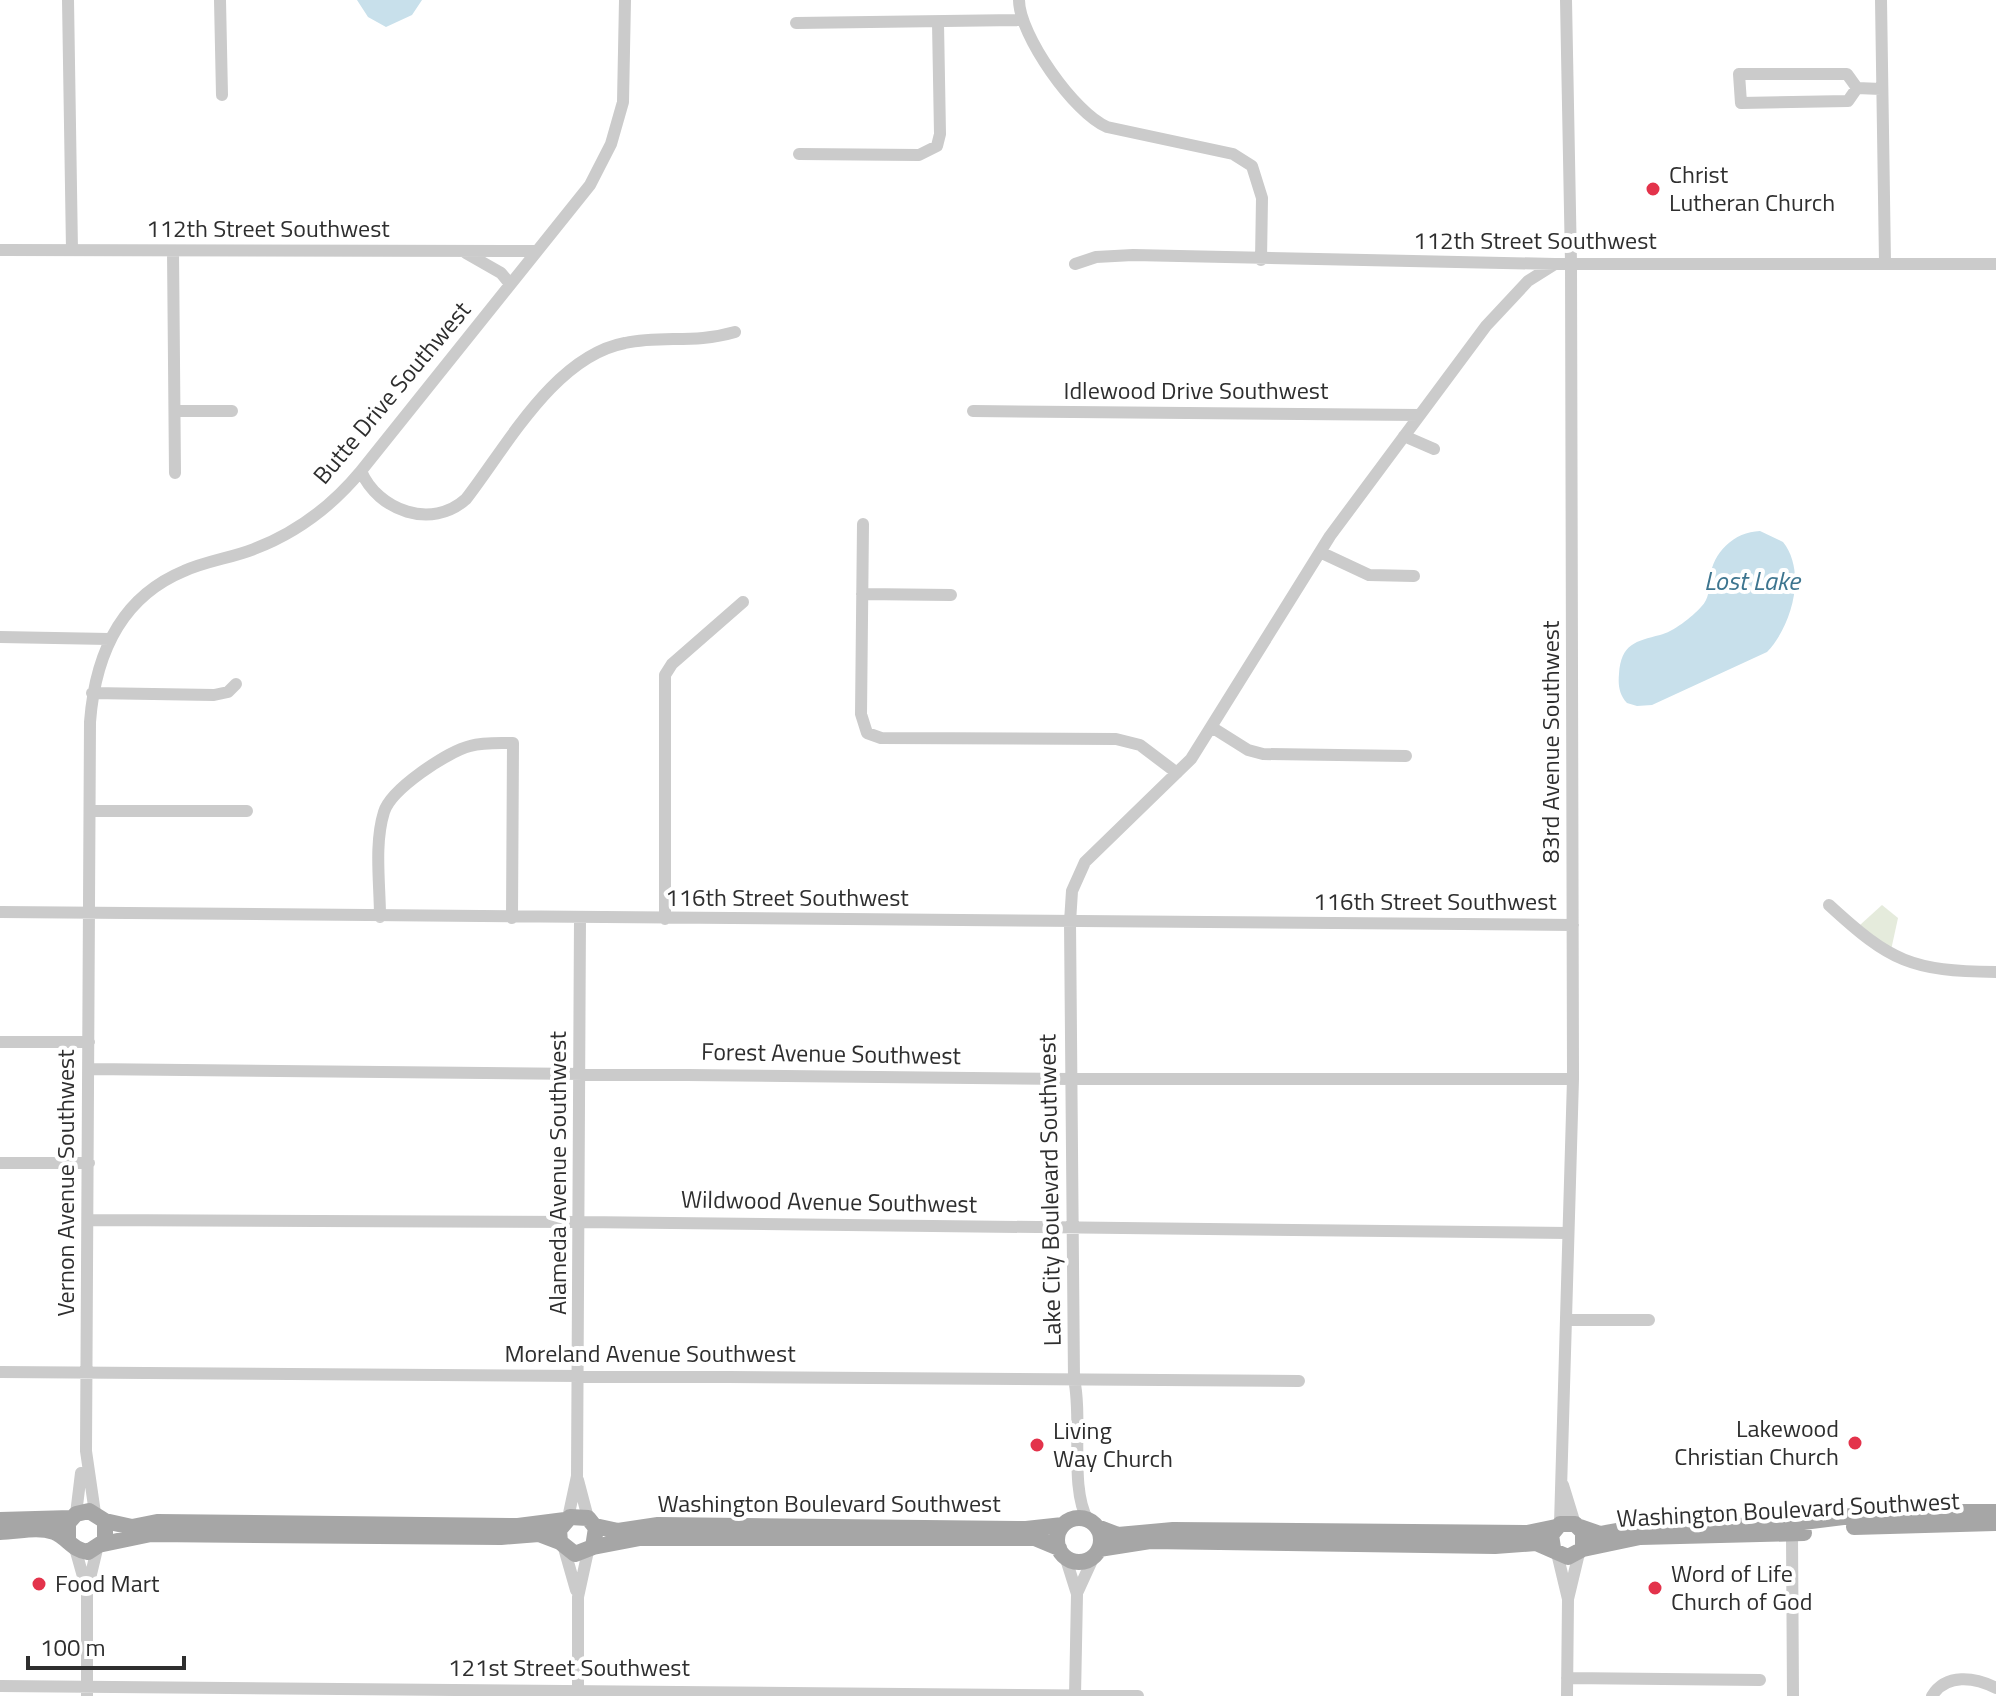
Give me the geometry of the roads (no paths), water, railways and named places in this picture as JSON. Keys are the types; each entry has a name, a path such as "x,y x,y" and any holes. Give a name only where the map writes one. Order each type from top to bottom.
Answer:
{"main road":[{"name":"Washington Boulevard Southwest","path":"1092,1523 1118,1535 1173,1530 1527,1533 1568,1525 1600,1534 1650,1525 1771,1526 1884,1512 1996,1512"},
{"path":"71,1544 66,1530 74,1516"},
{"path":"100,1517 107,1534 100,1546"},
{"path":"0,1520 100,1517 132,1527 157,1522 518,1526 567,1519 591,1522 597,1534 590,1549 575,1554 562,1545 533,1534 501,1537 151,1534 100,1546 88,1552 42,1529 0,1532"},
{"path":"562,1545 559,1530 567,1519"},
{"name":"Washington Boulevard Southwest","path":"591,1522 618,1531 658,1525 1026,1529 1065,1524"},
{"path":"1097,1552 1101,1536 1092,1523 1065,1524 1058,1534 1062,1552 1082,1561 1097,1552 1150,1541 1495,1546 1517,1542 1555,1550 1568,1557 1581,1551 1585,1537 1568,1525 1550,1539 1555,1550"},
{"name":"Washington Boulevard Southwest","path":"1581,1551 1640,1537 1792,1535 1893,1523 1996,1523"},
{"name":"Washington Boulevard Southwest","path":"590,1549 640,1538 1035,1538 1062,1552"}],"street":[{"path":"68,0 72,250"},
{"path":"220,0 222,95"},
{"name":"Butte Drive Southwest","path":"89,915 92,693 109,639 125,616 155,587 186,570 254,550 292,531 321,510 361,471 590,185 616,130 625,82 625,0"},
{"path":"1019,0 1023,20 1071,98 1090,119 1107,127 1233,154 1252,166 1262,198 1261,260"},
{"name":"83rd Avenue Southwest","path":"1566,0 1571,263 1573,925 1573,1079 1563,1485 1568,1525"},
{"path":"1881,0 1885,263"},
{"path":"796,23 1023,20"},
{"path":"799,154 919,155 933,149 940,134 938,23"},
{"path":"1739,74 1847,74 1857,88 1848,101 1741,103 1739,74"},
{"path":"1857,88 1881,89"},
{"name":"112th Street Southwest","path":"0,250 535,251"},
{"path":"173,251 175,473"},
{"path":"463,251 501,273 510,284"},
{"name":"112th Street Southwest","path":"1075,264 1096,257 1133,255 1555,264 1996,264"},
{"path":"863,524 861,714 867,733 881,738 1116,739 1140,745 1177,773 1213,728 1322,553 1420,415 1512,296 1540,271 1555,264"},
{"path":"361,471 370,488 395,508 429,515 449,511 466,499 553,386 584,358 627,342 699,341 735,332"},
{"path":"176,411 232,411"},
{"name":"Idlewood Drive Southwest","path":"973,411 1420,415"},
{"path":"1406,436 1434,449"},
{"path":"1322,553 1369,575 1414,576"},
{"path":"862,594 951,595"},
{"path":"665,919 665,675 679,657 743,602"},
{"path":"0,637 109,639"},
{"path":"92,693 214,695 228,692 236,684"},
{"path":"1213,728 1248,750 1263,754 1406,756"},
{"path":"380,917 379,844 384,810 389,802 407,783 459,749 513,743 512,918"},
{"name":"Lake City Boulevard Southwest","path":"1092,1523 1079,1500 1079,1402 1074,1379 1070,922 1076,879 1085,862 1177,773"},
{"path":"90,811 247,811"},
{"path":"1829,905 1873,946 1917,965 1941,970 1996,972"},
{"name":"116th Street Southwest","path":"0,912 1573,925"},
{"name":"Vernon Avenue Southwest","path":"74,1516 86,1451 89,915"},
{"name":"Alameda Avenue Southwest","path":"567,1519 577,1476 580,918"},
{"path":"0,1042 89,1042"},
{"name":"Forest Avenue Southwest","path":"89,1069 1071,1079 1573,1079"},
{"path":"0,1163 89,1163"},
{"name":"Wildwood Avenue Southwest","path":"89,1220 1568,1233"},
{"path":"1567,1320 1649,1320"},
{"name":"Moreland Avenue Southwest","path":"0,1372 1299,1381"},
{"name":"Vernon Avenue Southwest","path":"86,1451 100,1517"},
{"name":"Alameda Avenue Southwest","path":"577,1476 591,1522"},
{"name":"Lake City Boulevard Southwest","path":"1065,1524 1079,1500"},
{"path":"1792,1535 1793,1696"},
{"path":"71,1544 87,1591"},
{"path":"562,1545 578,1597"},
{"path":"87,1691 87,1591 100,1546"},
{"path":"578,1693 578,1597 590,1549"},
{"path":"1555,1550 1568,1599"},
{"path":"1567,1696 1568,1599 1581,1551"},
{"path":"1062,1552 1077,1594 1075,1696"},
{"path":"1077,1594 1097,1552"},
{"path":"1567,1678 1760,1680"},
{"path":"1932,1696 1938,1687 1951,1681 1969,1679 1996,1688"},
{"name":"121st Street Southwest","path":"0,1686 87,1691 1138,1696"}],"water":[{"path":"357,0 422,0 412,15 386,27 368,17"},
{"name":"Lost Lake","path":"1760,531 1783,542 1794,568 1793,598 1776,641 1767,652 1652,705 1627,703 1619,682 1620,664 1627,650 1637,642 1671,631 1693,615 1706,600 1712,569 1720,552 1734,539"}],"place":[{"name":"Christ Lutheran Church","path":"1653,189"},
{"name":"Lakewood Christian Church","path":"1855,1443"},
{"name":"Living Way Church","path":"1037,1445"},
{"name":"Food Mart","path":"39,1584"},
{"name":"Word of Life Church of God","path":"1655,1588"}]}
